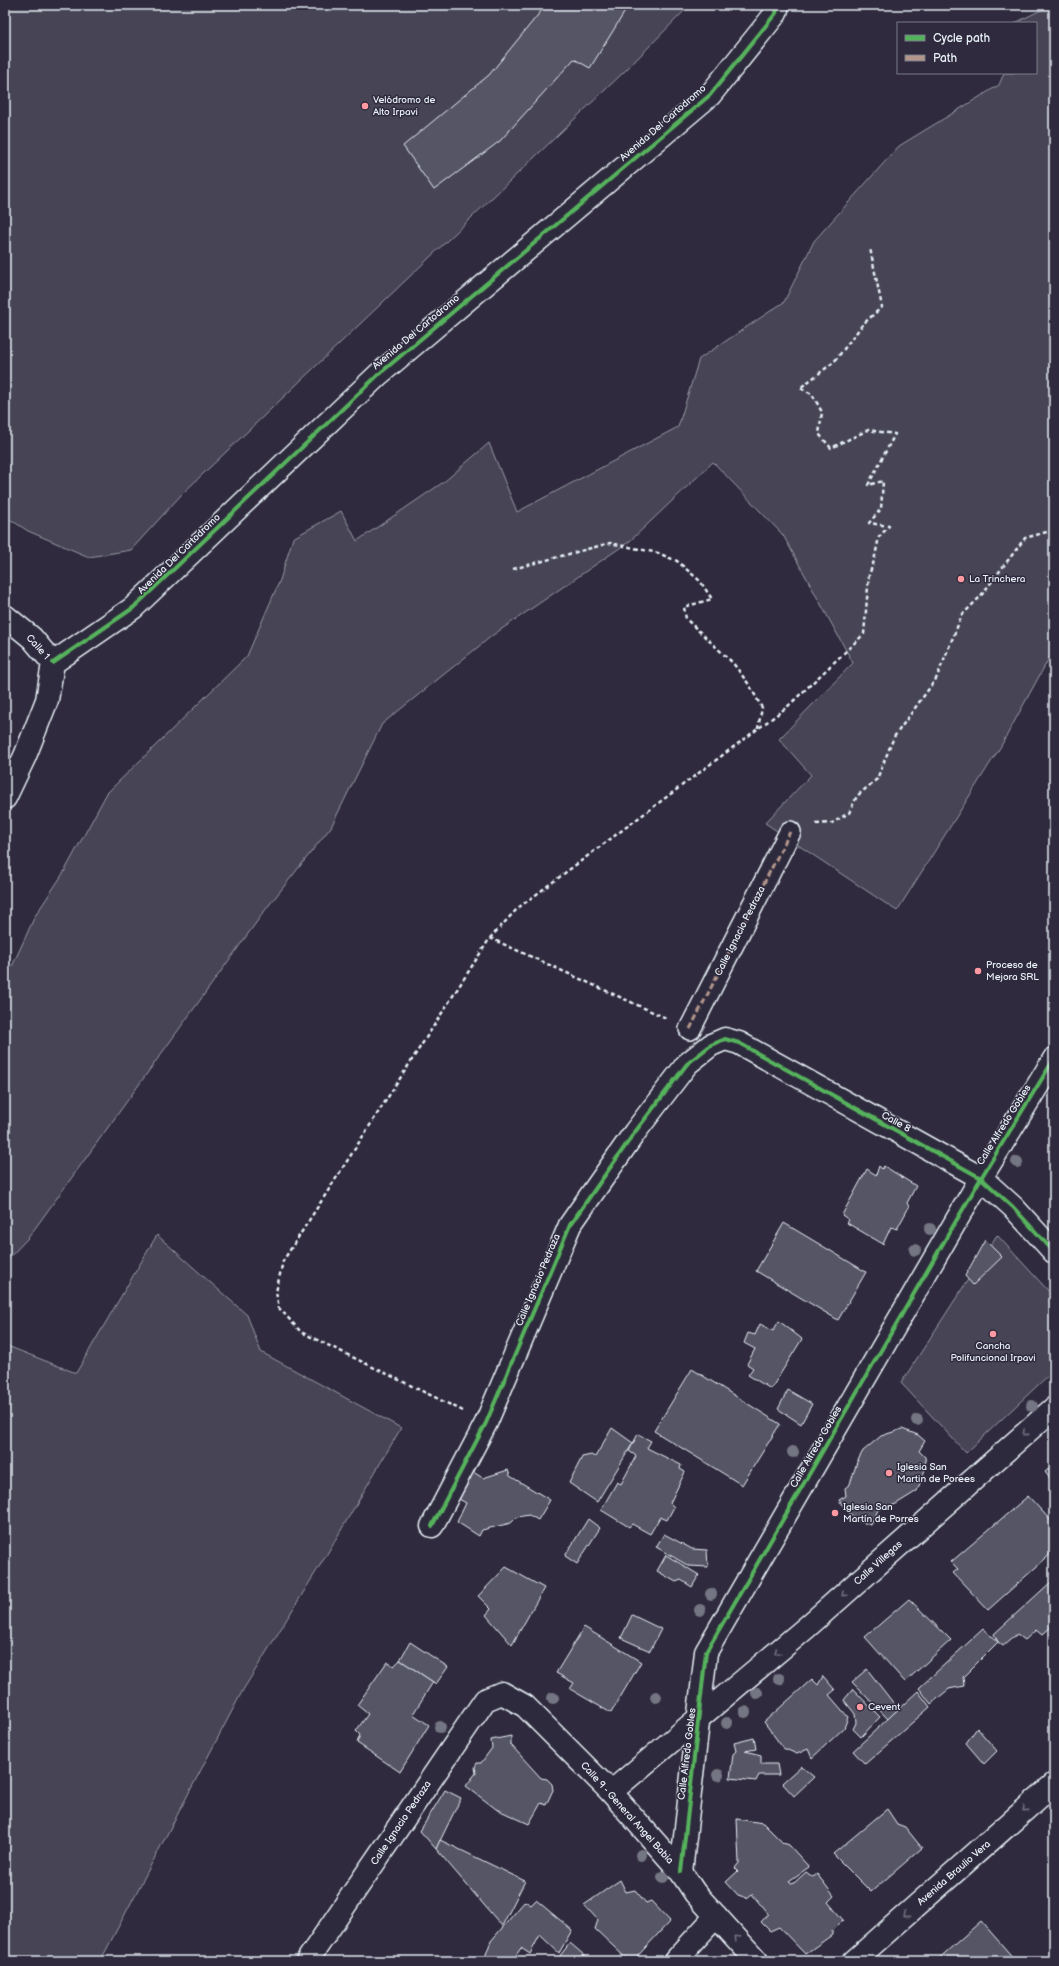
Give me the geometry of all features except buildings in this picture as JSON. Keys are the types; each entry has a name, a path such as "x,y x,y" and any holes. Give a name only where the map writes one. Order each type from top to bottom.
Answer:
{"street":[{"name":"Avenida Del Cartodromo","path":"53,663 133,608 378,374 710,95 776,13 778,5"},
{"name":"Calle 1","path":"5,616 32,638 53,663"},
{"path":"5,798 25,756 47,700 53,663"},
{"name":"Calle Ignacio Pedraza","path":"690,1029 790,832"},
{"name":"Calle 8","path":"711,1045 725,1039 739,1043 981,1178 1013,1207 1054,1252"},
{"name":"Calle Ignacio Pedraza","path":"432,1526 486,1423 570,1225 635,1132 687,1064 711,1045"},
{"name":"Calle Alfredo Gobles","path":"681,1872 700,1717 706,1652 981,1178 1054,1059"},
{"name":"Calle Villegas","path":"611,1792 807,1627 1054,1408"},
{"name":"Calle Ignacio Pedraza","path":"307,1961 485,1700 502,1694"},
{"name":"Calle 9 - General Angel Babia","path":"502,1694 525,1706 611,1792 681,1872 695,1893 757,1961"},
{"name":"Avenida Braulio Vera","path":"854,1961 1054,1784"},
{"path":"675,1961 716,1916"}],"path":[{"path":"486,1423 301,1332 279,1308 276,1292 283,1261 490,938 518,908 758,729 806,690 864,634 869,575 879,537 889,526 869,523 881,509 883,481 868,485 895,434 868,430 831,448 819,434 822,412 812,394 800,388 834,362 863,324 882,307 870,248"},
{"path":"790,832 798,825 832,823 849,813 856,796 878,779 894,737 936,678 962,615 980,597 1025,538 1054,530"},
{"path":"514,570 610,543 658,553 677,561 700,581 712,599 684,607 686,619 733,662 750,686 762,708 758,729"},
{"path":"490,938 690,1029"}],"shaded area":[{"path":"5,5 690,5 627,69 182,494 131,550 89,557 28,531 5,516"},
{"path":"1051,5 1054,5 1054,649 1001,746 897,911 765,823 811,775 779,739 853,663 783,535 713,462 630,541 493,635 382,724 331,827 266,909 28,1238 5,1262 5,982 35,916 64,872 107,793 247,656 280,580 293,538 341,511 357,541 445,481 489,443 517,512 678,427 699,359 784,302 814,241 899,146 999,85 1004,74 1037,74 1037,22 1017,22"},
{"path":"157,1235 247,1315 261,1352 401,1428 327,1554 243,1690 103,1956 90,1961 5,1961 5,1345 76,1373"},
{"name":"Cancha Polifuncional Irpavi","path":"997,1235 1054,1297 1054,1370 966,1453 901,1383"}],"marked path":[{"path":"690,1029 790,832"}],"cycle path":[{"path":"53,663 133,608 378,375 710,95 776,13 778,5"},
{"path":"432,1526 486,1423 570,1225 635,1132 687,1064 711,1045 725,1039 739,1043 981,1178 1013,1207 1054,1252"},
{"path":"681,1872 706,1652 981,1178 1054,1059"}],"place":[{"name":"Velódromo de Alto Irpavi","path":"365,106"},
{"name":"La Trinchera","path":"961,579"},
{"name":"Proceso de Mejora SRL","path":"978,971"},
{"name":"Cancha Polifuncional Irpavi","path":"993,1334"},
{"name":"Iglesia San Martin de Porees","path":"889,1473"},
{"name":"Iglesia San Martín de Porres","path":"835,1513"},
{"name":"Cevent","path":"860,1707"}]}
